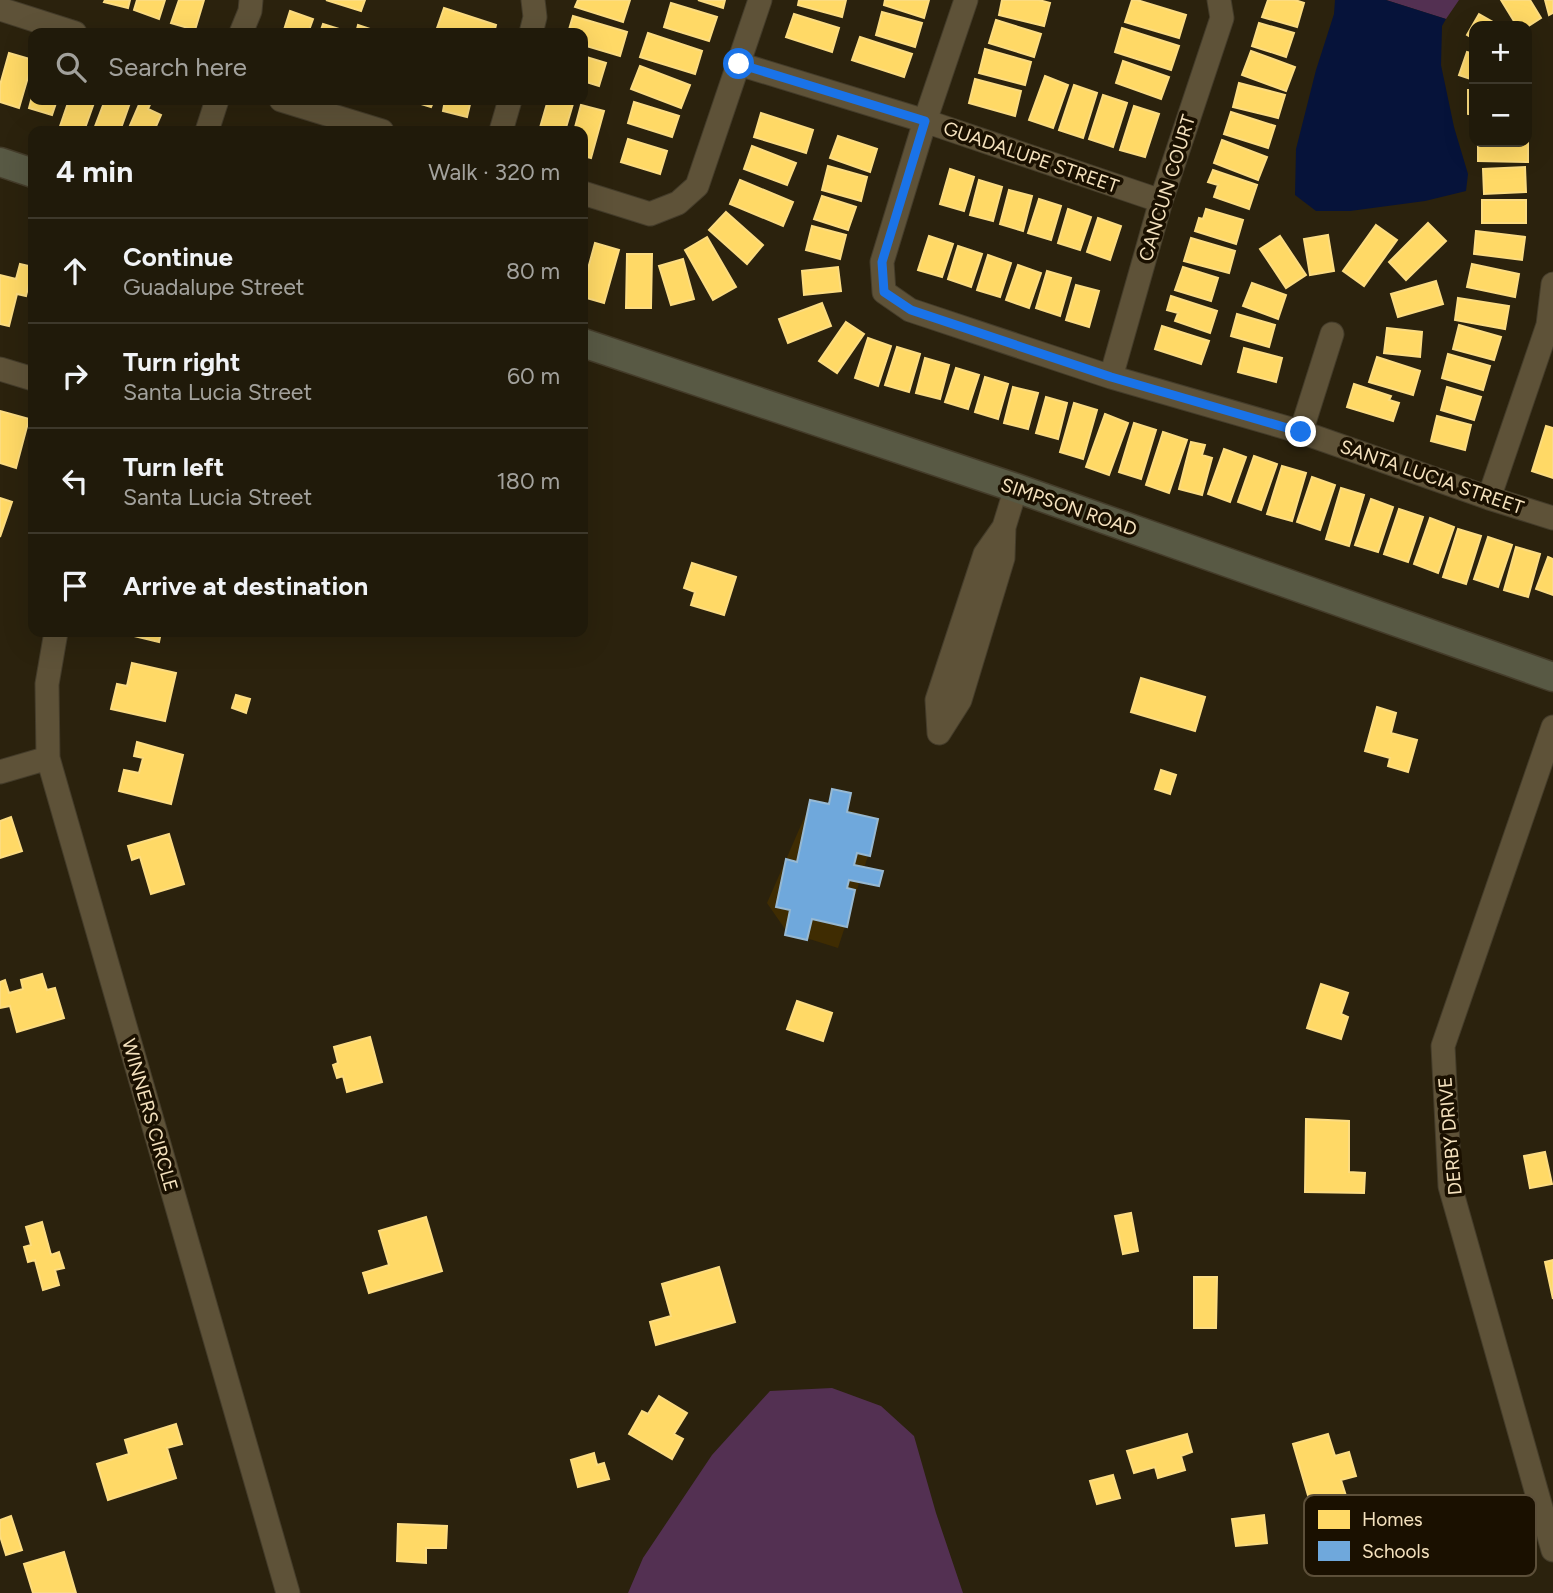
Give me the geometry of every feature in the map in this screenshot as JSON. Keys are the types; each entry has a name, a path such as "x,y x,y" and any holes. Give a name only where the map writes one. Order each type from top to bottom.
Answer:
{"main road":[{"path":"0,162 28,171"},
{"name":"SIMPSON ROAD","path":"588,345 1016,488 1553,677"}],"street":[{"path":"243,28 251,0"},
{"path":"533,0 536,17 533,28"},
{"path":"588,195 650,214 678,203 697,186 760,0"},
{"name":"SANTA LUCIA STREET","path":"966,0 925,121 882,262 884,292 911,310 1111,377 1301,432 1553,518"},
{"name":"CANCUN COURT","path":"1111,377 1161,201 1222,18 1219,0"},
{"path":"0,9 59,28"},
{"name":"GUADALUPE STREET","path":"739,64 925,121 1161,201"},
{"path":"209,126 215,105"},
{"path":"297,105 366,126"},
{"path":"502,126 509,105"},
{"path":"1489,498 1550,326 1553,284"},
{"path":"1301,432 1332,334"},
{"path":"0,369 28,377"},
{"path":"1004,527 985,554 937,700 939,733 960,700 1003,558 1004,527 1016,488"},
{"name":"WINNERS CIRCLE","path":"55,637 47,684 48,758 288,1593"},
{"name":"DERBY DRIVE","path":"1553,727 1444,1046 1450,1186 1553,1550"},
{"path":"0,772 48,758"}],"shaded area":[{"path":"1386,0 1459,0 1446,19"},
{"path":"812,800 880,819 838,948 787,932 767,903"},
{"path":"832,1388 881,1406 914,1436 963,1593 628,1593 643,1558 712,1455 770,1391"}],"water":[{"path":"1335,0 1386,0 1446,19 1442,26 1441,65 1454,127 1468,174 1466,191 1425,201 1350,211 1316,211 1295,195 1296,149 1316,70 1334,14"}],"building: Homes":[{"path":"130,0 128,8 104,2"},
{"path":"137,0 165,0 159,19 134,10"},
{"path":"179,0 204,0 196,28 171,23"},
{"path":"326,0 365,0 361,11"},
{"path":"578,0 630,0 623,22 575,7"},
{"path":"698,0 725,0 723,8"},
{"path":"799,0 846,0 842,17 798,5"},
{"path":"885,0 929,0 924,18 884,5"},
{"path":"1002,0 1039,0 1050,3 1044,26 999,15"},
{"path":"1132,0 1186,15 1179,38 1125,22"},
{"path":"1268,0 1295,0 1304,3 1297,27 1262,17"},
{"path":"1501,0 1530,0 1541,18 1532,24 1532,21 1514,21"},
{"path":"1545,0 1553,0 1553,13 1549,15"},
{"path":"671,3 717,17 709,41 664,27"},
{"path":"444,8 496,25 495,28 437,28"},
{"path":"290,11 313,19 310,28 285,28"},
{"path":"882,12 922,23 915,47 876,35"},
{"path":"794,14 839,28 832,52 786,37"},
{"path":"1479,14 1491,21 1475,21"},
{"path":"573,16 627,32 620,56 588,46 588,28 569,28"},
{"path":"996,20 1041,34 1034,57 989,43"},
{"path":"1259,23 1294,33 1286,57 1252,46"},
{"path":"1122,28 1179,46 1171,70 1115,52"},
{"path":"648,33 702,51 695,74 640,57"},
{"path":"860,37 912,54 904,77 852,60"},
{"path":"985,49 1031,62 1025,85 979,73"},
{"path":"1251,51 1295,67 1286,91 1242,75"},
{"path":"1467,52 1469,53 1469,78 1459,75"},
{"path":"9,53 28,59 28,77 19,108 0,102 0,85"},
{"path":"588,58 606,63 599,86 588,83"},
{"path":"1123,61 1169,77 1161,99 1116,83"},
{"path":"640,66 690,85 681,108 631,89"},
{"path":"1045,76 1068,85 1053,128 1029,120"},
{"path":"975,79 1021,91 1015,116 969,103"},
{"path":"1239,83 1285,95 1278,118 1233,107"},
{"path":"1074,85 1097,93 1083,138 1059,130"},
{"path":"1103,95 1127,103 1113,147 1089,139"},
{"path":"634,102 679,116 672,137 628,123"},
{"path":"30,105 55,105 52,115 29,108"},
{"path":"67,105 93,105 86,126 60,126"},
{"path":"103,105 129,105 122,126 95,126"},
{"path":"139,105 150,105 148,109 161,115 156,126 130,126"},
{"path":"444,105 470,105 467,117 443,111"},
{"path":"547,105 573,105 566,126 540,126"},
{"path":"581,105 604,111 591,158 588,157 588,126 575,126"},
{"path":"1134,106 1159,114 1145,157 1120,150"},
{"path":"1231,112 1275,126 1268,148 1224,134"},
{"path":"761,113 813,130 806,153 754,137"},
{"path":"838,136 877,149 870,172 830,158"},
{"path":"628,139 667,151 660,174 621,162"},
{"path":"1222,140 1267,157 1258,180 1214,163"},
{"path":"752,146 796,163 787,185 744,169"},
{"path":"1478,147 1528,147 1528,162 1478,161"},
{"path":"828,166 867,177 861,201 822,190"},
{"path":"1525,167 1526,192 1484,194 1483,169"},
{"path":"950,169 974,177 964,211 940,204"},
{"path":"1213,170 1257,185 1249,209 1214,197 1218,185 1208,182"},
{"path":"740,180 793,202 783,226 730,204"},
{"path":"979,180 1002,187 993,221 970,215"},
{"path":"1009,190 1032,196 1023,231 1000,224"},
{"path":"822,196 856,207 848,230 814,219"},
{"path":"1039,199 1061,206 1051,240 1028,233"},
{"path":"1482,200 1526,200 1526,223 1482,223"},
{"path":"1068,209 1091,217 1080,250 1058,243"},
{"path":"1206,209 1243,220 1236,244 1195,231 1199,218 1203,219"},
{"path":"726,212 763,245 747,264 709,230"},
{"path":"1098,218 1121,226 1110,260 1087,252"},
{"path":"1428,223 1446,241 1406,280 1389,262"},
{"path":"1376,225 1397,240 1364,286 1343,271"},
{"path":"812,226 846,235 840,259 806,250"},
{"path":"1476,231 1525,237 1522,260 1474,254"},
{"path":"1328,235 1334,271 1310,275 1304,239"},
{"path":"929,236 953,244 942,277 918,270"},
{"path":"1280,236 1306,275 1286,288 1260,249"},
{"path":"707,237 736,287 713,300 685,250"},
{"path":"1191,238 1235,251 1229,273 1184,261"},
{"path":"595,243 619,250 604,303 588,298 588,269"},
{"path":"958,246 982,254 971,287 948,279"},
{"path":"627,254 652,254 651,308 626,308"},
{"path":"988,255 1011,263 1000,297 977,290"},
{"path":"683,259 694,299 671,305 659,266"},
{"path":"20,264 28,266 26,296 17,294 9,326 0,324 0,275 16,279"},
{"path":"1472,264 1519,274 1515,297 1467,287"},
{"path":"1018,265 1041,273 1029,308 1006,300"},
{"path":"838,267 841,291 804,295 802,271"},
{"path":"1183,267 1218,278 1211,301 1175,290"},
{"path":"1047,271 1071,278 1060,316 1036,308"},
{"path":"1436,281 1443,304 1398,317 1391,294"},
{"path":"1252,283 1286,295 1278,319 1243,306"},
{"path":"1076,285 1099,291 1089,327 1066,320"},
{"path":"1171,296 1217,311 1210,333 1175,321 1178,313 1167,310"},
{"path":"1458,298 1509,306 1505,329 1455,320"},
{"path":"822,303 831,326 788,343 779,319"},
{"path":"1237,314 1275,325 1269,347 1231,336"},
{"path":"846,322 864,334 837,373 819,361"},
{"path":"1459,325 1501,337 1494,360 1453,349"},
{"path":"1162,326 1209,341 1201,364 1155,349"},
{"path":"1387,328 1422,332 1420,357 1384,353"},
{"path":"868,338 891,346 878,386 855,378"},
{"path":"897,347 920,354 909,392 885,385"},
{"path":"1244,348 1282,358 1276,382 1238,372"},
{"path":"1448,354 1490,366 1483,390 1442,378"},
{"path":"1377,357 1420,371 1413,395 1369,382"},
{"path":"925,358 949,365 940,399 916,393"},
{"path":"956,368 979,375 968,409 945,402"},
{"path":"985,377 1008,384 998,419 975,412"},
{"path":"1354,384 1391,396 1389,400 1399,403 1393,421 1347,407"},
{"path":"1013,387 1038,393 1028,429 1004,423"},
{"path":"1447,387 1481,397 1474,420 1441,410"},
{"path":"1046,397 1067,403 1058,439 1036,433"},
{"path":"1074,403 1097,410 1083,459 1060,452"},
{"path":"0,411 28,419 16,468 0,463"},
{"path":"1105,414 1128,423 1109,475 1086,467"},
{"path":"1437,416 1471,425 1465,450 1431,441"},
{"path":"1134,423 1156,430 1141,479 1119,472"},
{"path":"1546,426 1553,428 1553,478 1532,471"},
{"path":"1163,432 1187,440 1169,493 1146,485"},
{"path":"1191,442 1205,445 1202,455 1212,458 1202,495 1179,489"},
{"path":"1224,449 1246,457 1230,502 1208,494"},
{"path":"1254,456 1277,464 1261,510 1238,502"},
{"path":"1282,466 1306,473 1292,521 1267,514"},
{"path":"1312,477 1335,485 1320,530 1297,522"},
{"path":"1341,488 1364,495 1349,546 1326,539"},
{"path":"0,498 12,502 0,537"},
{"path":"1371,499 1393,507 1378,552 1355,545"},
{"path":"1399,509 1423,517 1408,562 1384,554"},
{"path":"1430,518 1454,527 1438,573 1414,564"},
{"path":"1458,529 1481,536 1466,584 1443,577"},
{"path":"1488,537 1512,545 1498,587 1474,579"},
{"path":"1516,547 1540,554 1528,597 1504,590"},
{"path":"1548,557 1553,559 1553,595 1536,589"},
{"path":"692,563 736,577 724,615 691,605 695,592 684,588"},
{"path":"138,637 160,637 159,642"},
{"path":"132,663 176,673 165,721 111,709 117,684 127,686"},
{"path":"1141,678 1205,697 1195,731 1131,712"},
{"path":"236,695 250,699 246,713 232,708"},
{"path":"1377,707 1396,713 1391,733 1417,740 1408,772 1388,766 1390,758 1365,751"},
{"path":"137,742 183,755 171,804 119,791 124,770 139,773 143,758 134,756"},
{"path":"1161,770 1176,775 1170,794 1155,789"},
{"path":"11,817 22,851 0,858 0,821"},
{"path":"169,834 184,884 151,894 140,857 132,860 128,846"},
{"path":"42,974 47,990 55,988 64,1018 17,1032 10,1006 0,1008 0,982 5,980 9,993 23,989 21,980"},
{"path":"1321,984 1348,993 1341,1014 1348,1017 1341,1039 1307,1028"},
{"path":"797,1001 832,1013 823,1041 787,1029"},
{"path":"370,1037 382,1082 347,1092 343,1076 337,1078 333,1065 338,1063 334,1047"},
{"path":"1306,1119 1349,1121 1349,1172 1365,1173 1364,1193 1305,1192"},
{"path":"1545,1152 1552,1184 1530,1188 1524,1156"},
{"path":"1131,1213 1138,1251 1123,1254 1115,1216"},
{"path":"426,1217 442,1271 369,1293 363,1273 389,1265 379,1231"},
{"path":"42,1222 51,1255 59,1252 64,1268 55,1270 59,1285 43,1290 35,1260 28,1262 24,1247 31,1245 26,1227"},
{"path":"1553,1260 1553,1299 1545,1262"},
{"path":"719,1267 735,1322 656,1345 650,1322 671,1316 662,1284"},
{"path":"1194,1277 1217,1277 1216,1328 1194,1328"},
{"path":"659,1396 687,1413 674,1434 683,1439 672,1459 629,1434 642,1411 648,1414"},
{"path":"176,1424 182,1444 167,1448 176,1478 108,1500 97,1464 129,1454 125,1440"},
{"path":"1187,1434 1192,1452 1181,1456 1185,1470 1158,1478 1155,1467 1134,1473 1127,1451"},
{"path":"1328,1434 1335,1456 1349,1452 1356,1476 1341,1480 1346,1495 1308,1495 1293,1444"},
{"path":"594,1453 597,1465 604,1463 609,1479 578,1487 571,1460"},
{"path":"1113,1475 1120,1498 1097,1504 1090,1481"},
{"path":"1264,1515 1267,1543 1236,1546 1232,1519"},
{"path":"11,1516 22,1550 6,1555 0,1536 0,1520"},
{"path":"398,1524 447,1526 446,1548 426,1548 426,1563 397,1561"},
{"path":"64,1552 76,1593 33,1593 24,1564"}],"building: Schools":[{"path":"832,789 851,793 847,812 878,819 870,856 857,853 854,865 883,871 879,886 849,880 847,888 855,890 847,927 812,919 807,940 785,935 790,910 776,907 786,859 797,862 810,800 829,804"}],"route":[{"path":"739,64 925,121 882,262 884,292 911,310 1111,377 1301,432"}]}
